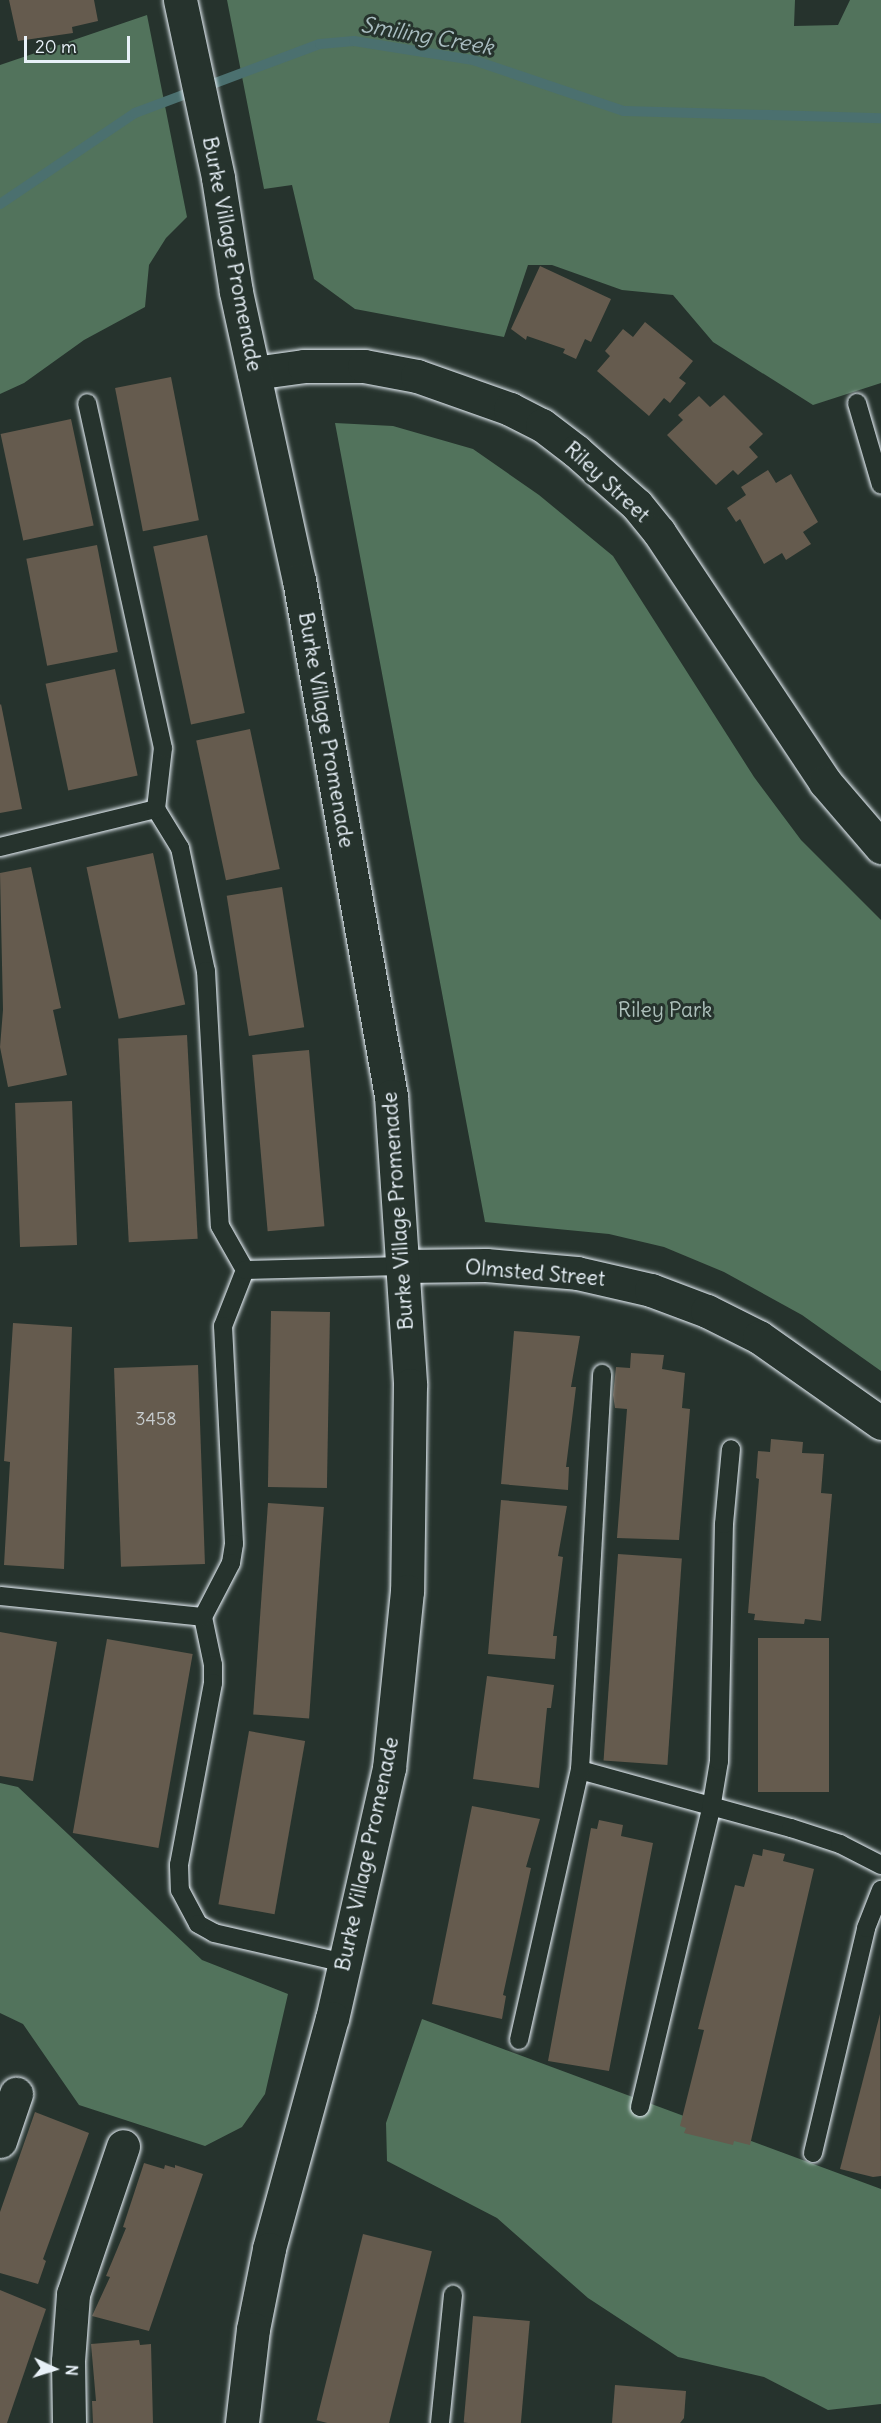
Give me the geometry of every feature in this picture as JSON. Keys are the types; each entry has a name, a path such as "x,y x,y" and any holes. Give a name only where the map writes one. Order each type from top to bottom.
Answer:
{"street":[{"name":"Burke Village Promenade","path":"182,7 218,178 254,372 299,580 391,1096 410,1385 407,1591 389,1768 345,1963 269,2249 253,2329 243,2423"},
{"name":"Riley Street","path":"254,372 304,366 364,366 417,376 510,409 542,425 576,451 637,505 659,532 815,769 881,847"},
{"name":"Olmsted Street","path":"402,1266 486,1265 577,1273 651,1290 707,1311 759,1337 881,1423"},
{"path":"0,2141 16,2094"},
{"path":"69,2423 68,2361 73,2294 123,2146"}],"lane":[{"path":"87,404 163,748 156,809 180,848 206,971 220,1226 244,1270 224,1326 234,1544 231,1563 203,1617 213,1665 213,1683 179,1865 180,1890 187,1909 198,1924 214,1933 345,1963"},
{"path":"857,404 881,485"},
{"path":"0,847 156,809"},
{"path":"244,1270 402,1266"},
{"path":"519,2040 580,1770 602,1374"},
{"path":"640,2107 711,1809 719,1761 724,1524 731,1449"},
{"path":"0,1596 203,1617"},
{"path":"580,1770 711,1809 791,1828 840,1844 881,1865"},
{"path":"813,2153 866,1928 881,1890"},
{"path":"440,2423 453,2295"}],"green space":[{"path":"227,0 795,0 794,26 838,25 850,0 881,0 881,383 813,405 713,342 673,295 622,290 552,265 528,265 504,337 355,309 314,279 292,185 264,189"},
{"path":"147,15 187,217 166,238 149,265 145,307 84,340 24,383 0,394 0,65"},
{"name":"Riley Park","path":"335,423 393,426 473,449 539,495 613,556 754,777 801,840 881,920 881,1371 802,1315 724,1272 664,1247 609,1234 485,1222"},
{"path":"0,1783 18,1787 202,1960 288,1994 265,2094 242,2127 205,2146 79,2105 23,2024 0,2013"},
{"path":"422,2019 881,2189 881,2404 828,2410 764,2377 678,2357 588,2298 497,2218 387,2161 386,2123"}],"building":[{"path":"9,0 94,0 98,21 72,27 73,33 18,41"},
{"path":"540,266 611,299 591,342 585,339 576,359 563,353 565,349 527,336 526,340 511,329"},
{"path":"645,322 693,361 679,378 686,383 670,403 664,398 649,416 597,371 610,356 605,351 623,329 633,337"},
{"path":"171,377 199,520 143,531 115,388"},
{"path":"724,395 763,434 749,447 758,457 738,475 733,470 716,485 667,435 683,420 678,415 699,396 710,407"},
{"path":"71,419 94,526 23,541 1,434"},
{"path":"768,470 776,483 791,474 818,522 803,532 811,544 786,560 782,553 764,564 740,519 736,522 727,508 746,495 741,487"},
{"path":"207,535 245,713 191,724 153,546"},
{"path":"97,545 118,652 47,666 26,559"},
{"path":"115,669 138,776 68,790 46,684"},
{"path":"0,705 22,809 0,813"},
{"path":"250,729 280,869 226,880 196,740"},
{"path":"153,853 185,1005 119,1019 86,867"},
{"path":"31,867 61,1008 53,1010 67,1075 8,1087 0,1047 3,1010 0,873"},
{"path":"282,887 304,1027 249,1036 227,896"},
{"path":"187,1035 198,1239 129,1242 118,1039"},
{"path":"309,1050 324,1226 268,1231 252,1055"},
{"path":"72,1101 77,1245 20,1247 15,1103"},
{"path":"271,1311 330,1312 327,1488 268,1487"},
{"path":"13,1323 72,1327 64,1569 4,1565 10,1462 4,1461"},
{"path":"514,1331 580,1336 571,1387 576,1387 566,1467 569,1467 568,1490 501,1484"},
{"path":"631,1353 664,1355 662,1369 685,1373 682,1408 690,1409 679,1540 617,1538 627,1409 615,1408 613,1395 616,1367 630,1368"},
{"path":"198,1365 205,1564 121,1567 114,1368"},
{"path":"771,1439 803,1442 802,1453 824,1454 821,1493 832,1494 821,1621 805,1619 804,1624 754,1620 755,1614 748,1613 759,1479 756,1478 758,1451 770,1452"},
{"path":"501,1500 567,1506 558,1556 563,1557 553,1636 557,1636 555,1659 488,1654"},
{"path":"268,1503 324,1507 309,1718 253,1714"},
{"path":"618,1554 682,1558 667,1765 604,1760"},
{"path":"0,1632 57,1642 33,1781 0,1776"},
{"path":"758,1638 829,1638 829,1792 758,1792"},
{"path":"107,1639 193,1654 158,1848 73,1833"},
{"path":"487,1676 554,1685 551,1708 547,1708 539,1788 473,1779"},
{"path":"249,1731 305,1741 275,1914 218,1904"},
{"path":"472,1806 540,1819 526,1867 531,1868 503,1995 506,1996 502,2019 432,2004"},
{"path":"599,1820 623,1825 621,1836 653,1843 609,2071 548,2061 591,1828 597,1829"},
{"path":"763,1849 785,1854 783,1861 814,1869 750,2145 734,2141 733,2145 684,2133 686,2128 680,2126 704,2030 698,2029 735,1885 744,1887 753,1854 762,1856"},
{"path":"880,2014 881,2176 873,2177 840,2169"},
{"path":"35,2112 89,2133 43,2259 46,2261 38,2284 0,2273 0,2212"},
{"path":"144,2163 164,2169 165,2165 175,2168 175,2165 203,2174 149,2331 92,2316 110,2277 106,2276 126,2228 123,2227"},
{"path":"363,2234 432,2251 389,2423 327,2423 317,2420"},
{"path":"0,2290 46,2309 7,2423 0,2423"},
{"path":"473,2316 530,2321 521,2423 464,2423"},
{"path":"139,2340 140,2345 151,2344 153,2423 93,2423 92,2401 96,2401 91,2344"},
{"path":"615,2385 686,2391 684,2418 680,2423 612,2423"}],"waterway":[{"name":"Smiling Creek","path":"0,204 135,113 320,44 354,41 473,60 624,111 881,118"}]}
